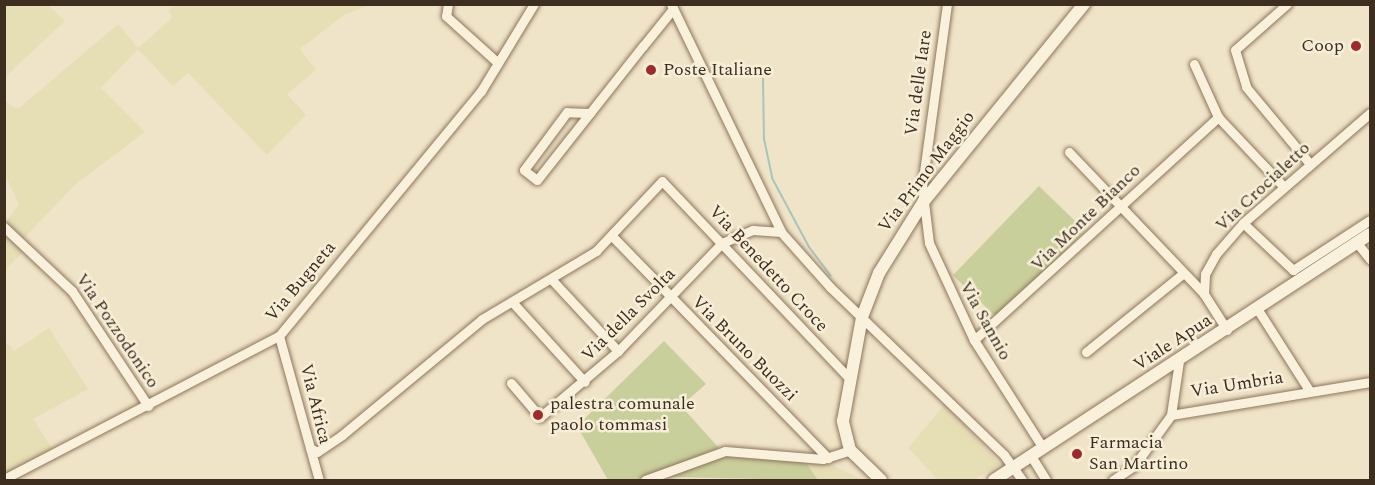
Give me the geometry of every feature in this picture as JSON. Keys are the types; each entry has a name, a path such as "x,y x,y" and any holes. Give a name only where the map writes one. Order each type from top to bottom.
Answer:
{"street":[{"path":"448,4 447,16 498,63"},
{"name":"Via Bugneta","path":"4,479 279,336 482,91 534,4"},
{"name":"Via delle Iare","path":"924,201 947,4"},
{"name":"Via Primo Maggio","path":"850,450 843,421 862,317 891,249 924,201 1083,4"},
{"path":"1287,4 1235,50 1246,87 1310,164"},
{"path":"590,113 567,112 524,170 537,180 590,113 672,7 782,232 862,317 1014,468 1022,480"},
{"path":"1194,64 1218,117 1284,187"},
{"name":"Via Crocialetto","path":"1204,294 1205,274 1216,254 1243,223 1371,113"},
{"name":"Via Monte Bianco","path":"974,339 1218,117"},
{"path":"1069,152 1181,275 1204,294 1227,330"},
{"name":"Via Benedetto Croce","path":"612,236 662,181 850,379"},
{"name":"Via Sannio","path":"924,201 934,257 974,339 1043,448"},
{"path":"1243,223 1293,270 1371,220"},
{"name":"Via Pozzodonico","path":"4,227 72,291 148,406"},
{"name":"Via della Svolta","path":"511,383 540,417 585,382 618,351 671,299 722,243 753,230 782,232"},
{"name":"Viale Apua","path":"994,480 1258,310 1371,234"},
{"path":"310,448 317,452 335,440 451,341 553,281 612,236"},
{"name":"Via Bruno Buozzi","path":"612,236 828,458"},
{"path":"1357,243 1371,260"},
{"path":"1086,352 1181,275"},
{"path":"553,281 618,351"},
{"path":"514,304 585,382"},
{"name":"Via Umbria","path":"1258,310 1309,390"},
{"name":"Via Africa","path":"279,336 319,480"},
{"name":"Via Umbria","path":"1113,480 1134,466 1171,415 1179,361"},
{"name":"Via Umbria","path":"1171,415 1309,390 1371,382"},
{"path":"645,480 725,452 828,458 850,450 881,480"},
{"path":"1031,456 1046,480"}],"shaded area":[{"path":"5,4 48,5 65,21 5,77"},
{"path":"175,5 369,5 344,15 300,49 316,70 287,94 306,115 267,155 188,73 173,86 138,49 101,88 145,132 77,183 22,240 5,223 19,204 5,175 4,101 18,109 118,24 138,48 173,17 168,11"},
{"path":"4,232 24,251 5,270 4,270"},
{"path":"49,328 88,389 33,419 54,451 4,474 4,340 14,351"},
{"path":"945,404 1000,464 974,480 938,480 908,448"},
{"path":"804,460 829,464 864,480 818,480"}],"green space":[{"path":"1039,186 1085,230 999,320 953,275"},
{"path":"664,341 706,384 681,406 719,448 636,480 608,480 577,426"},
{"path":"724,455 804,460 818,480 665,477"}],"waterway":[{"path":"763,78 764,139 772,178 809,247 831,276"}],"place":[{"name":"Coop","path":"1356,46"},
{"name":"Poste Italiane","path":"651,70"},
{"name":"palestra comunale paolo tommasi","path":"538,415"},
{"name":"Farmacia San Martino","path":"1077,454"}]}
